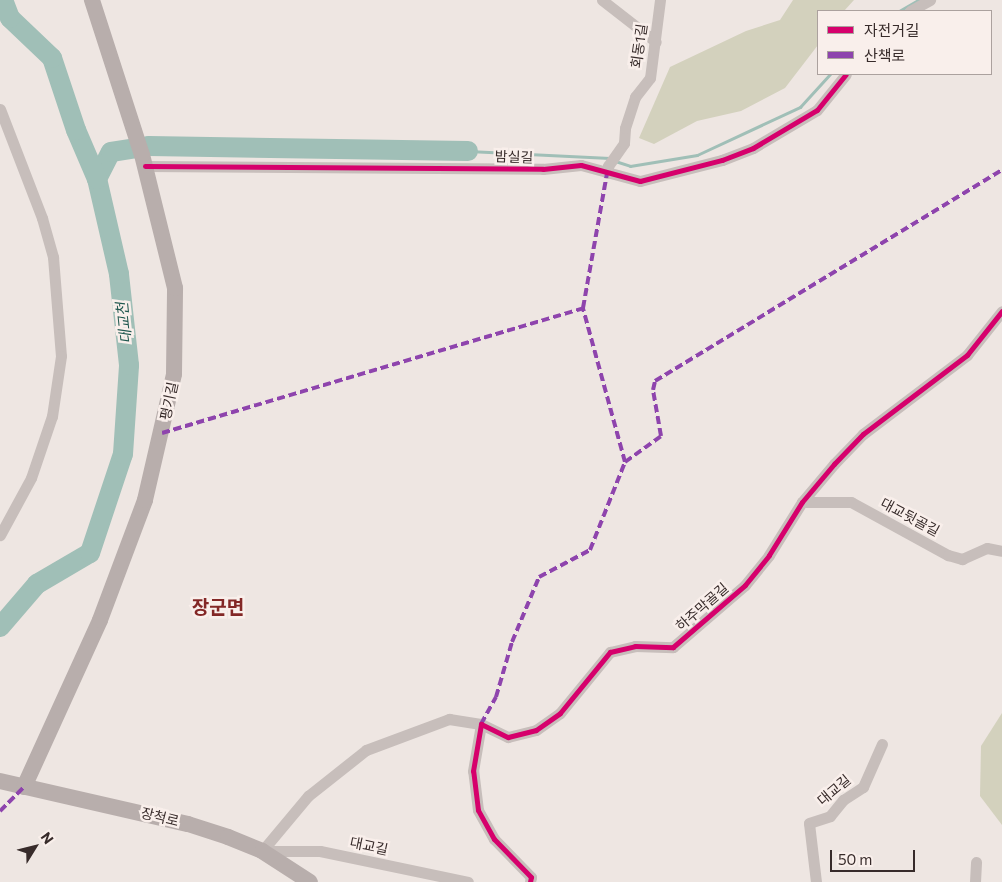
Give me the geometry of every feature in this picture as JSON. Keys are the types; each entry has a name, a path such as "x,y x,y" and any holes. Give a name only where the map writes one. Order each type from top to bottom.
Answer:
{"main road":[{"name":"평기길","path":"24,787 103,610 145,500 168,412 174,374 175,288 142,154 92,0"},
{"name":"장척로","path":"3,782 188,824 262,851 310,882"}],"street":[{"path":"602,0 656,42"},
{"name":"회동1길","path":"608,170 619,154 635,97 650,78 660,0"},
{"path":"912,10 930,0"},
{"name":"밤실길","path":"142,154 543,169 580,165 608,170 640,181 722,160 753,148 817,110 845,75"},
{"path":"0,109 42,218 53,257 61,356 52,416 32,478 0,535"},
{"name":"하주막골길","path":"262,851 308,796 366,750 449,719 481,724 508,737 536,730 560,713 610,652 635,646 673,647 745,585 769,555 802,502 863,434 967,355 1002,311"},
{"name":"대교뒷골길","path":"802,502 851,502 948,555 962,559 987,548 1002,551"},
{"path":"481,724 473,771 478,810 494,838 531,877 530,882"},
{"name":"대교길","path":"816,882 809,823 830,816 843,800 863,787 882,744"},
{"name":"대교길","path":"262,851 320,851 468,882"},
{"path":"975,882 976,862"}],"shaded area":[{"path":"793,0 854,0 845,10 817,10 817,46 785,88 741,111 697,121 654,144 639,138 670,67 746,31 780,20"},
{"path":"1002,713 1002,825 980,796 981,746"}],"waterway":[{"name":"대교천","path":"0,627 37,584 90,553 123,454 129,365 119,274 97,179 76,130 52,58 10,18 3,0"},
{"path":"901,10 918,0"},
{"path":"615,161 630,166 697,155 800,107 829,75"},
{"path":"97,179 111,152 149,146 468,151"},
{"path":"468,151 610,158"}],"marked path":[{"path":"625,462 661,436 653,390 655,381 1002,170"},
{"path":"481,724 496,697 512,642 539,577 590,550 625,462 583,308 607,173"},
{"path":"162,433 583,308"},
{"path":"0,811 24,787"}],"cycle path":[{"path":"145,166 543,169 581,165 640,181 722,160 753,148 817,110 845,75"},
{"path":"530,882 531,877 494,839 478,810 473,771 481,724 508,737 536,730 560,713 610,652 635,646 673,647 745,585 769,555 802,502 834,464 863,434 967,355 1002,311"}],"district":[{"name":"장군면","path":"218,607"}]}
